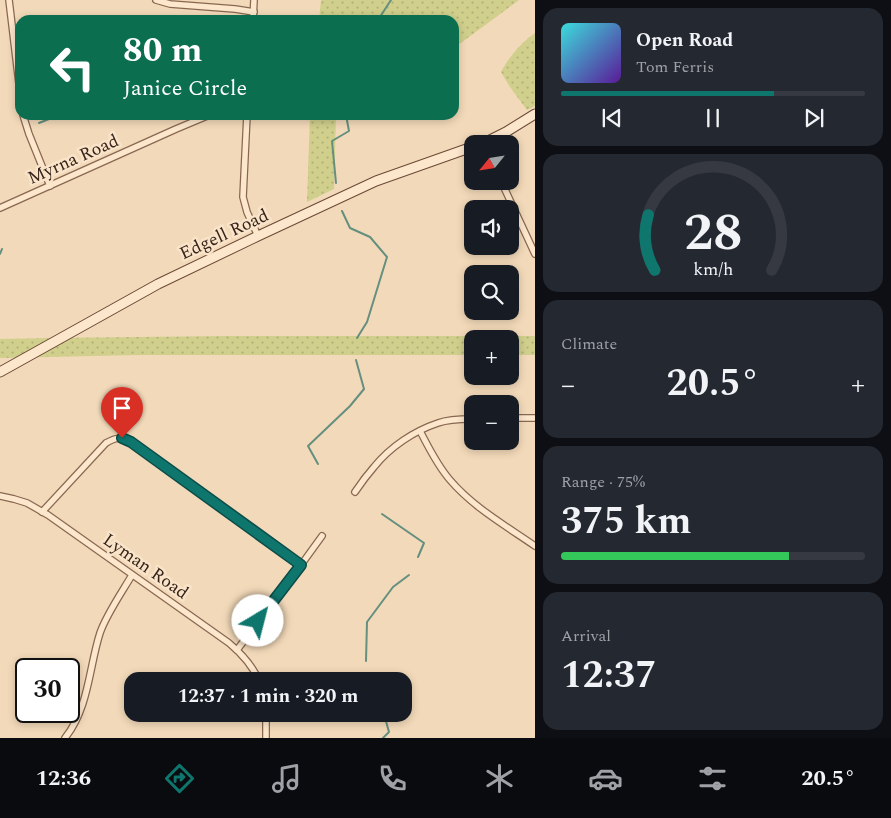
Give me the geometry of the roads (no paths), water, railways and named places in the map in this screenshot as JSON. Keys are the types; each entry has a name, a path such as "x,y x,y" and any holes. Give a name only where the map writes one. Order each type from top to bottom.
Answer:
{"main road":[{"path":"500,135 535,114"},
{"name":"Edgell Road","path":"0,372 158,284 258,236 370,183 464,151"}],"street":[{"path":"9,0 15,50"},
{"path":"156,0 170,4 254,12"},
{"path":"254,0 254,15"},
{"path":"25,120 50,186"},
{"name":"Myrna Road","path":"0,208 198,120"},
{"path":"247,120 243,197 247,212 258,236"},
{"path":"505,190 535,254"},
{"path":"519,418 535,418"},
{"path":"355,492 374,466 399,444 437,423 464,419"},
{"path":"420,431 438,464 457,488 485,512 535,546"},
{"path":"42,512 106,443 114,438 122,438 131,442 301,565"},
{"name":"Lyman Road","path":"0,496 21,501 48,515 237,650 254,672"},
{"path":"237,650 322,536"},
{"path":"65,738 78,716 83,702 101,631 132,575"},
{"path":"266,722 266,738"}],"waterway":[{"path":"381,15 391,0"},
{"path":"39,123 46,120"},
{"path":"336,183 332,141 349,131 347,120"},
{"path":"342,211 350,228 370,237 387,257 367,322 357,338"},
{"path":"0,254 2,249"},
{"path":"318,464 308,446 350,406 364,389 356,360"},
{"path":"382,514 424,543 418,557"},
{"path":"366,661 367,622 393,587 409,575"},
{"path":"383,738 389,732 386,722"}]}
